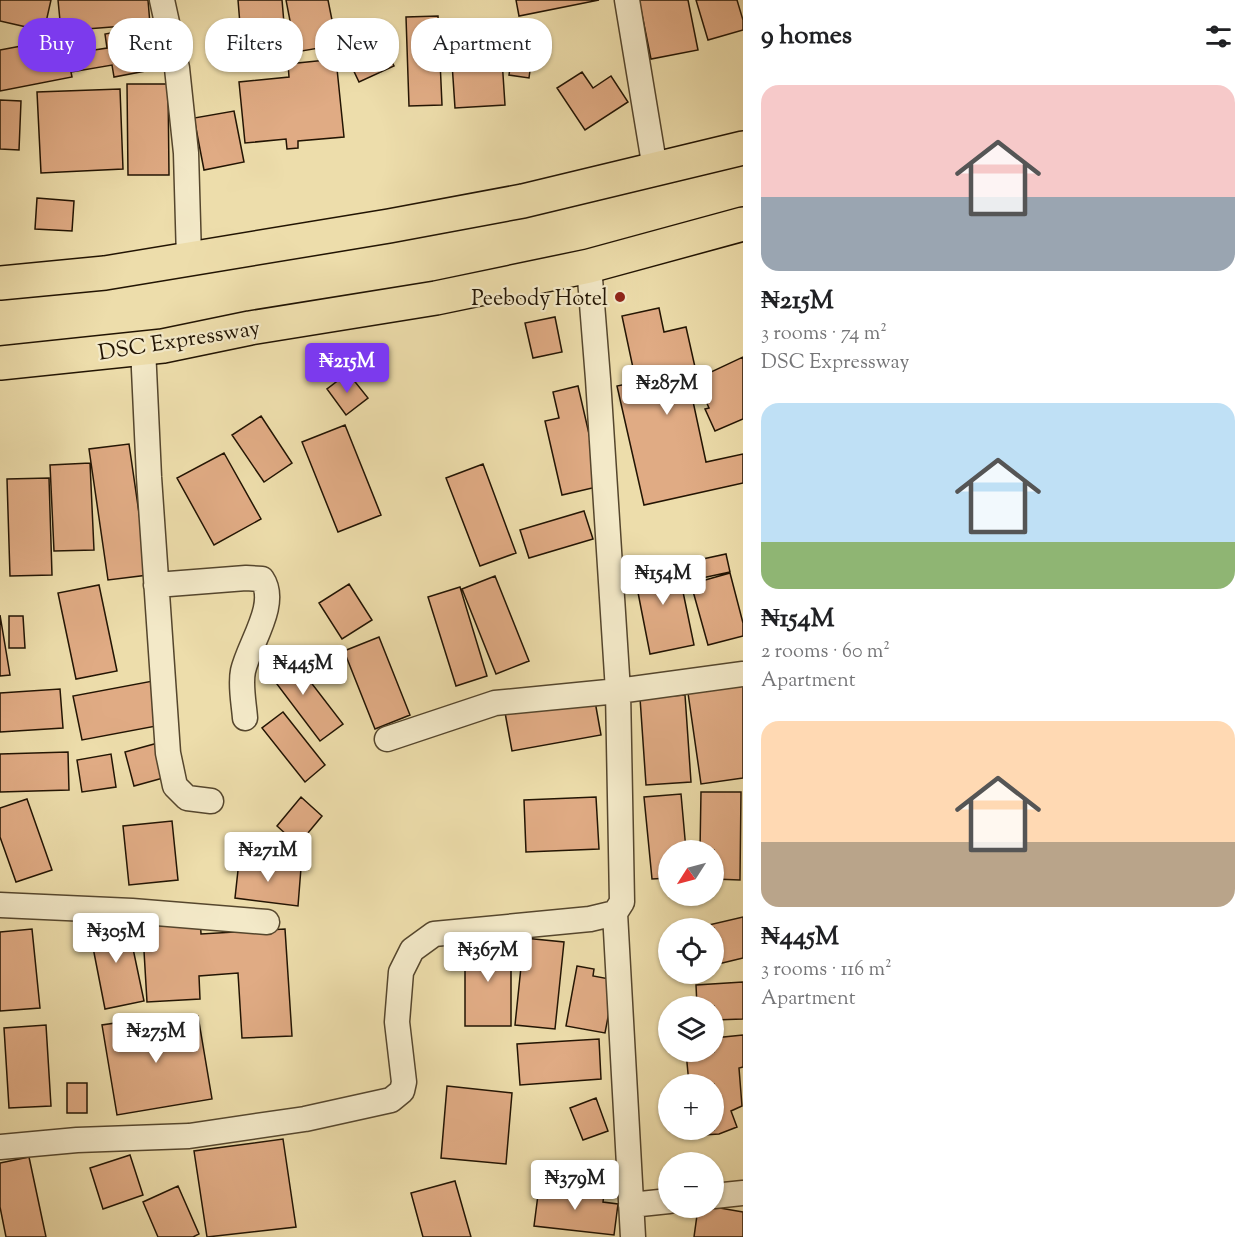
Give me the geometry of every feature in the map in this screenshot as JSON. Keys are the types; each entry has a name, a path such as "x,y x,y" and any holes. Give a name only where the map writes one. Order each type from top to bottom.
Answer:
{"main road":[{"path":"0,283 105,273 389,226 523,201 743,148"},
{"name":"DSC Expressway","path":"0,363 143,348 436,298 589,266 743,224"}],"street":[{"path":"162,0 177,68 186,153 189,258"},
{"path":"627,0 655,169"},
{"path":"589,266 618,691 622,902 615,913 633,1237"},
{"path":"143,348 168,753 175,786 187,798 211,801"},
{"path":"156,585 246,578 262,579 268,588 267,606 243,673 245,718"},
{"path":"387,739 495,703 618,691 743,674"},
{"path":"0,905 132,911 267,922"},
{"path":"0,1148 76,1140 189,1136 305,1119 391,1100 402,1091 404,1082 398,1011 400,972 412,950 434,933 590,918 615,913"},
{"path":"724,1195 743,1193"},
{"path":"631,1205 658,1202"}],"building":[{"path":"0,0 51,0 47,18 18,18 18,25 0,21"},
{"path":"58,0 148,0 150,18 108,18 108,27 96,28 96,18 60,18"},
{"path":"238,0 282,0 284,18 239,18"},
{"path":"286,0 328,0 332,18 315,18 315,49 303,51 303,18 289,18"},
{"path":"516,0 599,0 519,16"},
{"path":"639,0 688,0 698,50 651,59"},
{"path":"696,0 737,0 743,20 743,30 708,40"},
{"path":"438,16 438,18 411,18 411,72 441,72 442,105 409,106 406,17"},
{"path":"108,33 108,66 96,68 96,50 107,48 105,34"},
{"path":"18,47 18,72 71,72 72,77 0,91 0,50"},
{"path":"315,61 315,72 337,72 344,137 298,141 298,148 287,149 286,139 245,143 239,82 289,77 289,72 303,72 303,62"},
{"path":"113,72 140,72 114,77"},
{"path":"354,72 381,72 359,82"},
{"path":"453,72 503,72 505,105 455,108"},
{"path":"509,72 530,72 529,78 509,75"},
{"path":"582,72 593,88 611,76 628,102 585,130 557,88"},
{"path":"127,84 168,84 169,175 128,175"},
{"path":"120,89 123,169 41,173 37,92"},
{"path":"0,100 21,101 19,150 0,149"},
{"path":"234,111 244,162 204,170 194,118"},
{"path":"37,198 74,201 72,231 35,229"},
{"path":"659,308 664,332 686,327 697,376 688,378 706,462 743,454 743,483 644,505 617,386 636,382 622,316"},
{"path":"555,317 562,352 533,358 525,323"},
{"path":"743,357 743,419 715,431 705,409 709,408 696,379"},
{"path":"348,373 368,398 346,415 327,389"},
{"path":"578,386 601,486 562,495 545,421 559,418 553,392"},
{"path":"261,416 292,463 264,482 232,435"},
{"path":"345,425 381,515 338,532 302,442"},
{"path":"129,444 148,575 108,580 89,449"},
{"path":"224,453 261,519 214,545 177,478"},
{"path":"90,463 94,550 54,551 50,465"},
{"path":"483,464 516,553 480,566 446,478"},
{"path":"49,478 52,575 10,576 7,479"},
{"path":"584,511 593,539 529,558 520,530"},
{"path":"726,554 730,572 688,581 684,563"},
{"path":"676,558 694,645 650,654 633,567"},
{"path":"730,573 743,623 743,636 708,645 691,584"},
{"path":"495,576 529,661 496,674 462,589"},
{"path":"349,584 372,620 342,639 319,603"},
{"path":"99,585 117,671 76,679 58,593"},
{"path":"460,587 487,676 456,686 428,597"},
{"path":"0,615 10,675 0,676"},
{"path":"9,616 23,616 25,648 9,648"},
{"path":"379,637 410,715 375,729 344,651"},
{"path":"286,650 343,724 320,741 264,667"},
{"path":"158,680 167,724 82,740 73,696"},
{"path":"743,686 743,778 701,784 688,693"},
{"path":"60,689 63,728 0,732 0,693"},
{"path":"593,690 601,735 512,751 504,707"},
{"path":"685,695 691,782 646,785 640,698"},
{"path":"283,712 325,765 305,782 262,728"},
{"path":"165,741 174,775 134,786 125,752"},
{"path":"68,752 69,790 0,792 0,754"},
{"path":"111,754 116,787 82,792 77,760"},
{"path":"701,792 741,792 740,880 724,879 724,840 700,840"},
{"path":"681,794 685,840 658,840 658,879 652,879 644,797"},
{"path":"301,797 322,816 298,845 277,826"},
{"path":"596,797 599,849 526,852 524,800"},
{"path":"27,799 52,870 16,882 0,837 0,808"},
{"path":"172,821 178,880 129,885 123,826"},
{"path":"239,861 301,868 298,906 235,898"},
{"path":"200,914 201,934 285,929 292,1036 242,1038 238,973 199,976 200,999 147,1002 142,917"},
{"path":"743,917 743,958 724,963 724,921"},
{"path":"127,920 144,1001 105,1009 89,927"},
{"path":"32,929 40,1008 0,1011 0,932"},
{"path":"524,938 564,942 555,1029 515,1025"},
{"path":"465,940 511,940 511,1026 465,1026"},
{"path":"577,966 594,969 593,976 615,980 605,1033 566,1026"},
{"path":"743,982 743,1019 724,1020 724,996 697,996 696,985"},
{"path":"198,1016 212,1099 117,1115 102,1025 149,1018 149,1024"},
{"path":"46,1025 51,1106 9,1108 4,1028"},
{"path":"743,1035 743,1067 739,1068 742,1106 731,1111 737,1127 724,1132 724,1074 688,1074 687,1062 724,1062 724,1037"},
{"path":"599,1039 601,1079 520,1085 517,1044"},
{"path":"67,1083 87,1083 87,1113 67,1113"},
{"path":"447,1086 512,1093 506,1164 441,1158"},
{"path":"596,1098 608,1131 583,1140 570,1108"},
{"path":"283,1139 296,1227 207,1237 194,1151"},
{"path":"130,1155 143,1195 103,1209 90,1168"},
{"path":"29,1157 46,1237 6,1237 0,1207 0,1163"},
{"path":"455,1181 471,1237 423,1237 411,1193"},
{"path":"178,1186 199,1234 193,1237 158,1237 143,1202"},
{"path":"539,1187 604,1194 603,1202 618,1204 614,1235 534,1226"},
{"path":"724,1209 743,1212 743,1237 694,1237 697,1218 724,1218"}],"place":[{"name":"Peebody Hotel","path":"620,297"}]}
